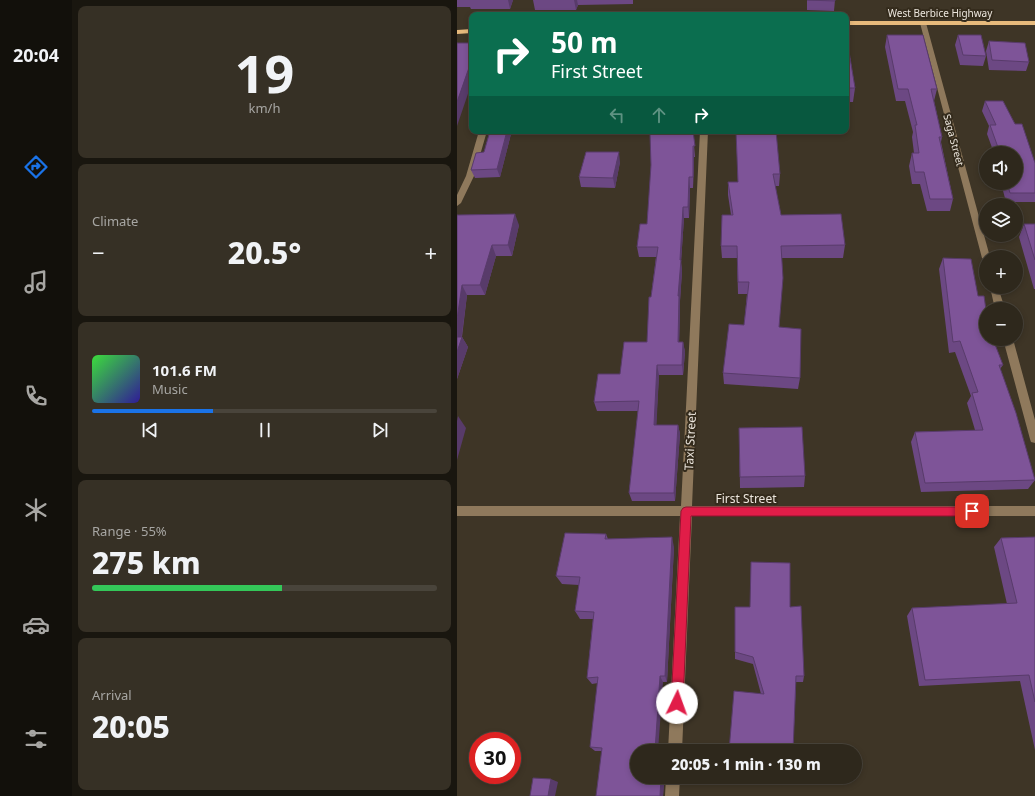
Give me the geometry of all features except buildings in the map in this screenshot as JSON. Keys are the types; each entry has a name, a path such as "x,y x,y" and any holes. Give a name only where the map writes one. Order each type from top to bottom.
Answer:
{"main road":[{"name":"West Berbice Highway","path":"849,24 1035,23"},
{"path":"457,32 469,31"}],"street":[{"name":"Saga Street","path":"923,23 984,250"},
{"path":"457,203 470,176 482,134"},
{"name":"Taxi Street","path":"675,744 704,134"},
{"path":"1010,346 1035,439"},
{"name":"First Street","path":"457,512 1035,511"},
{"path":"673,784 673,796"}],"route":[{"path":"677,703 686,511 972,511"}]}
